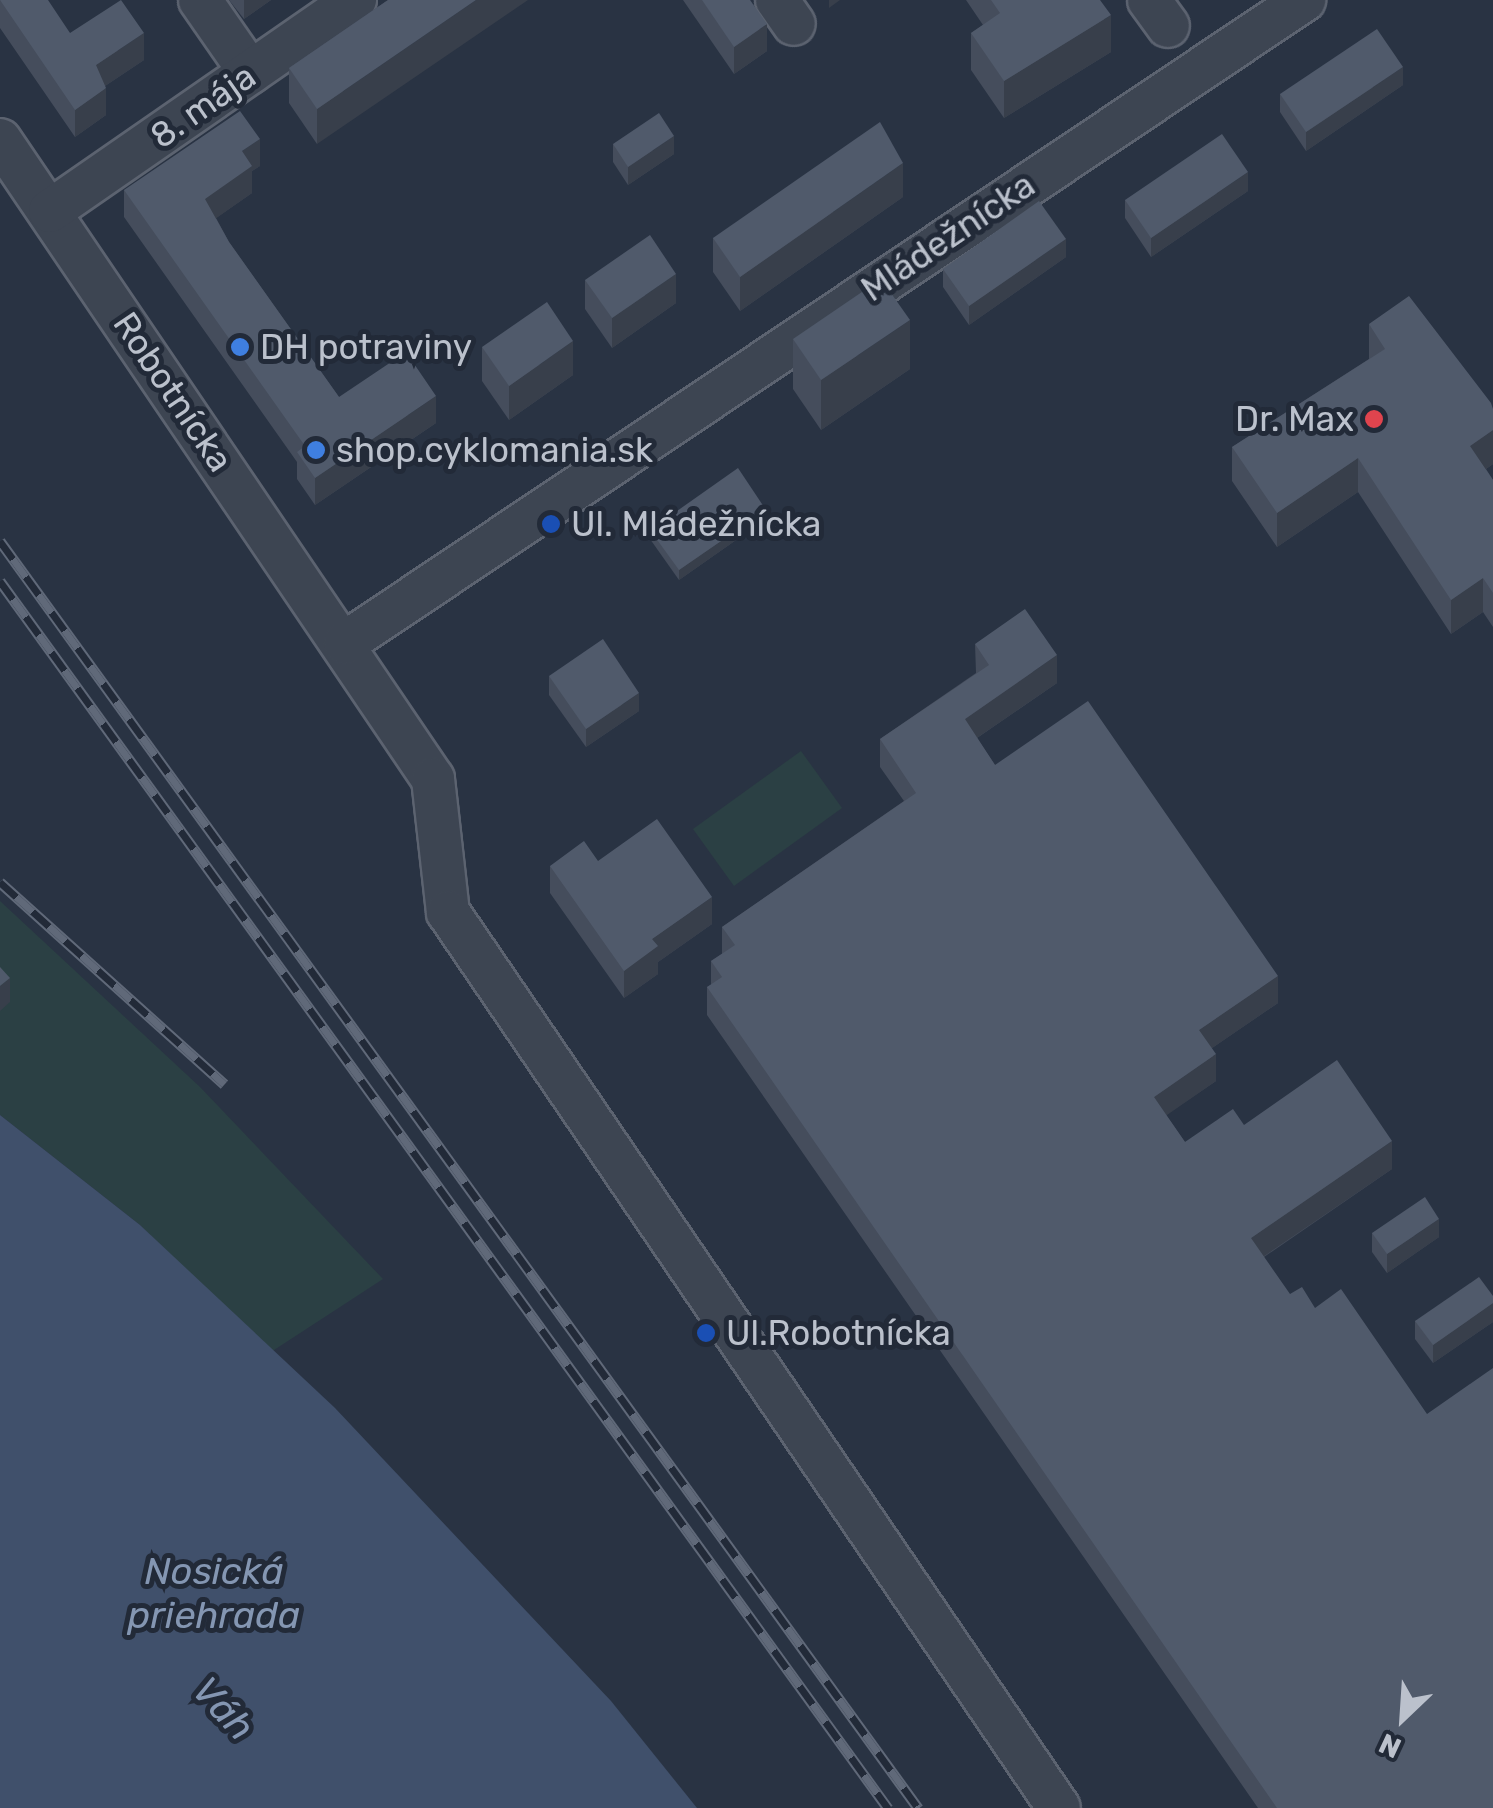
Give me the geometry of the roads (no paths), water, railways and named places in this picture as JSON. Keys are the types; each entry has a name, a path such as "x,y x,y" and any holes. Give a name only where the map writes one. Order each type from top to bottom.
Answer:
{"street":[{"path":"200,0 250,72"},
{"name":"8. mája","path":"50,211 355,0"},
{"name":"Mládežnícka","path":"344,644 1304,0"},
{"name":"Robotnícka","path":"0,140 434,779 448,912 1060,1808"}],"water":[{"name":"Nosická priehrada","path":"0,1115 140,1225 335,1408 611,1701 697,1808 0,1808"}],"railway":[{"path":"0,541 918,1808"},
{"path":"0,581 888,1808"},
{"path":"0,882 224,1084"}],"place":[{"name":"DH potraviny","path":"240,347"},
{"name":"Dr. Max","path":"1374,419"},
{"name":"shop.cyklomania.sk","path":"316,450"},
{"name":"Ul. Mládežnícka","path":"551,524"},
{"name":"Ul.Robotnícka","path":"706,1333"}],"water label":[{"name":"Váh","path":"223,1709"}]}
